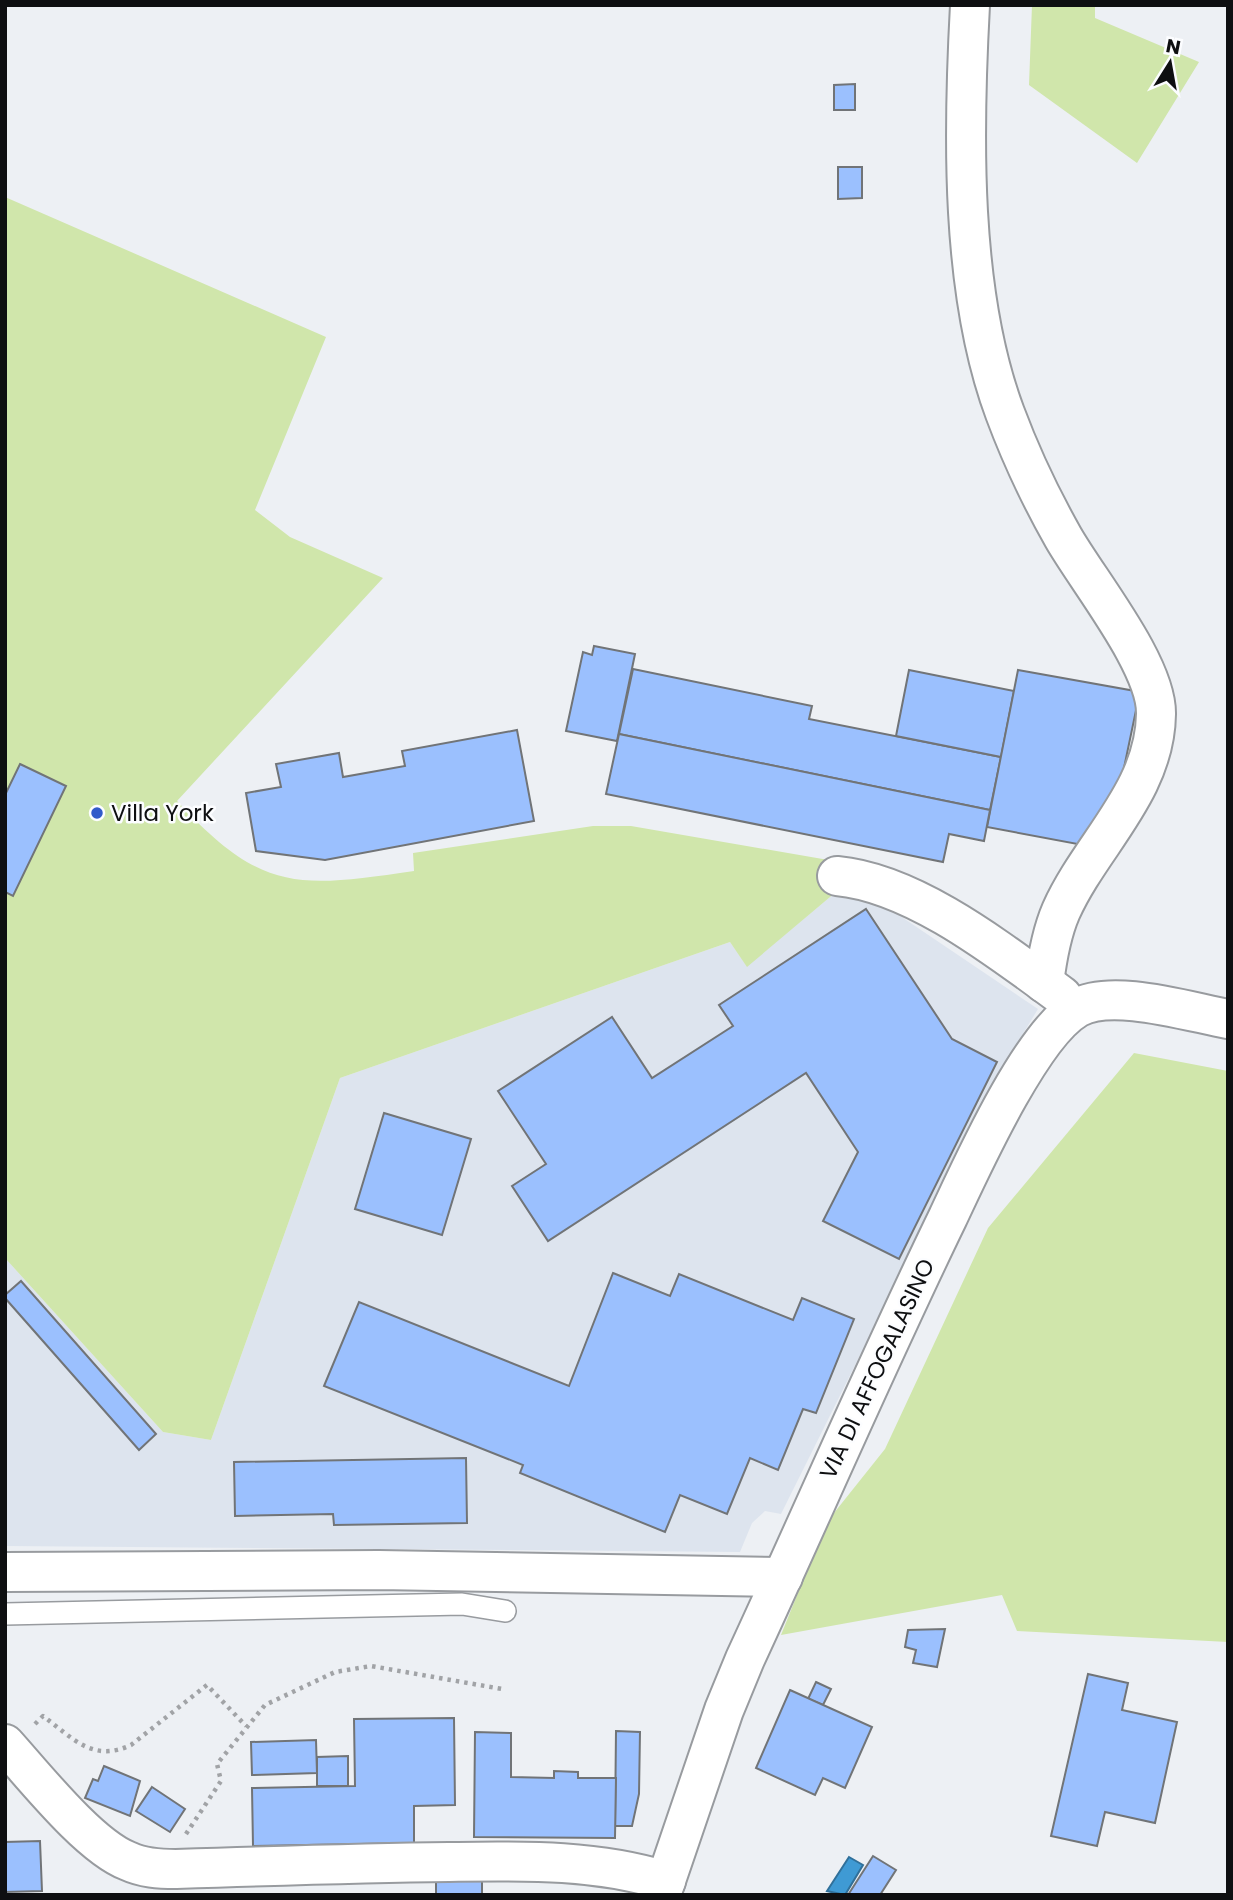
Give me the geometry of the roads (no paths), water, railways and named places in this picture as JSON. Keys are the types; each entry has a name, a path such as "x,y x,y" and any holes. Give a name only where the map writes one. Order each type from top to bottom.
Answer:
{"street":[{"path":"970,5 965,97 968,193 978,318 991,370 1005,414 1035,482 1064,539 1135,653 1155,697 1156,714 1151,743 1132,799 1061,910 1048,955 1044,983"},
{"path":"836,876 888,886 915,899 1078,1008 1100,1001 1127,1001 1228,1020"},
{"name":"VIA DI AFFOGALASINO","path":"664,1888 723,1710 874,1371 977,1157 1036,1053 1063,1019 1078,1008"},
{"path":"5,1572 379,1570 783,1577"},
{"path":"8,1747 95,1839 126,1861 144,1867 176,1869 565,1862 617,1868 664,1888"}],"lane":[{"path":"5,1614 462,1604 505,1611"}],"water":[{"path":"849,1857 863,1865 845,1895 827,1891"}],"place":[{"name":"Villa York","path":"97,813"}]}
